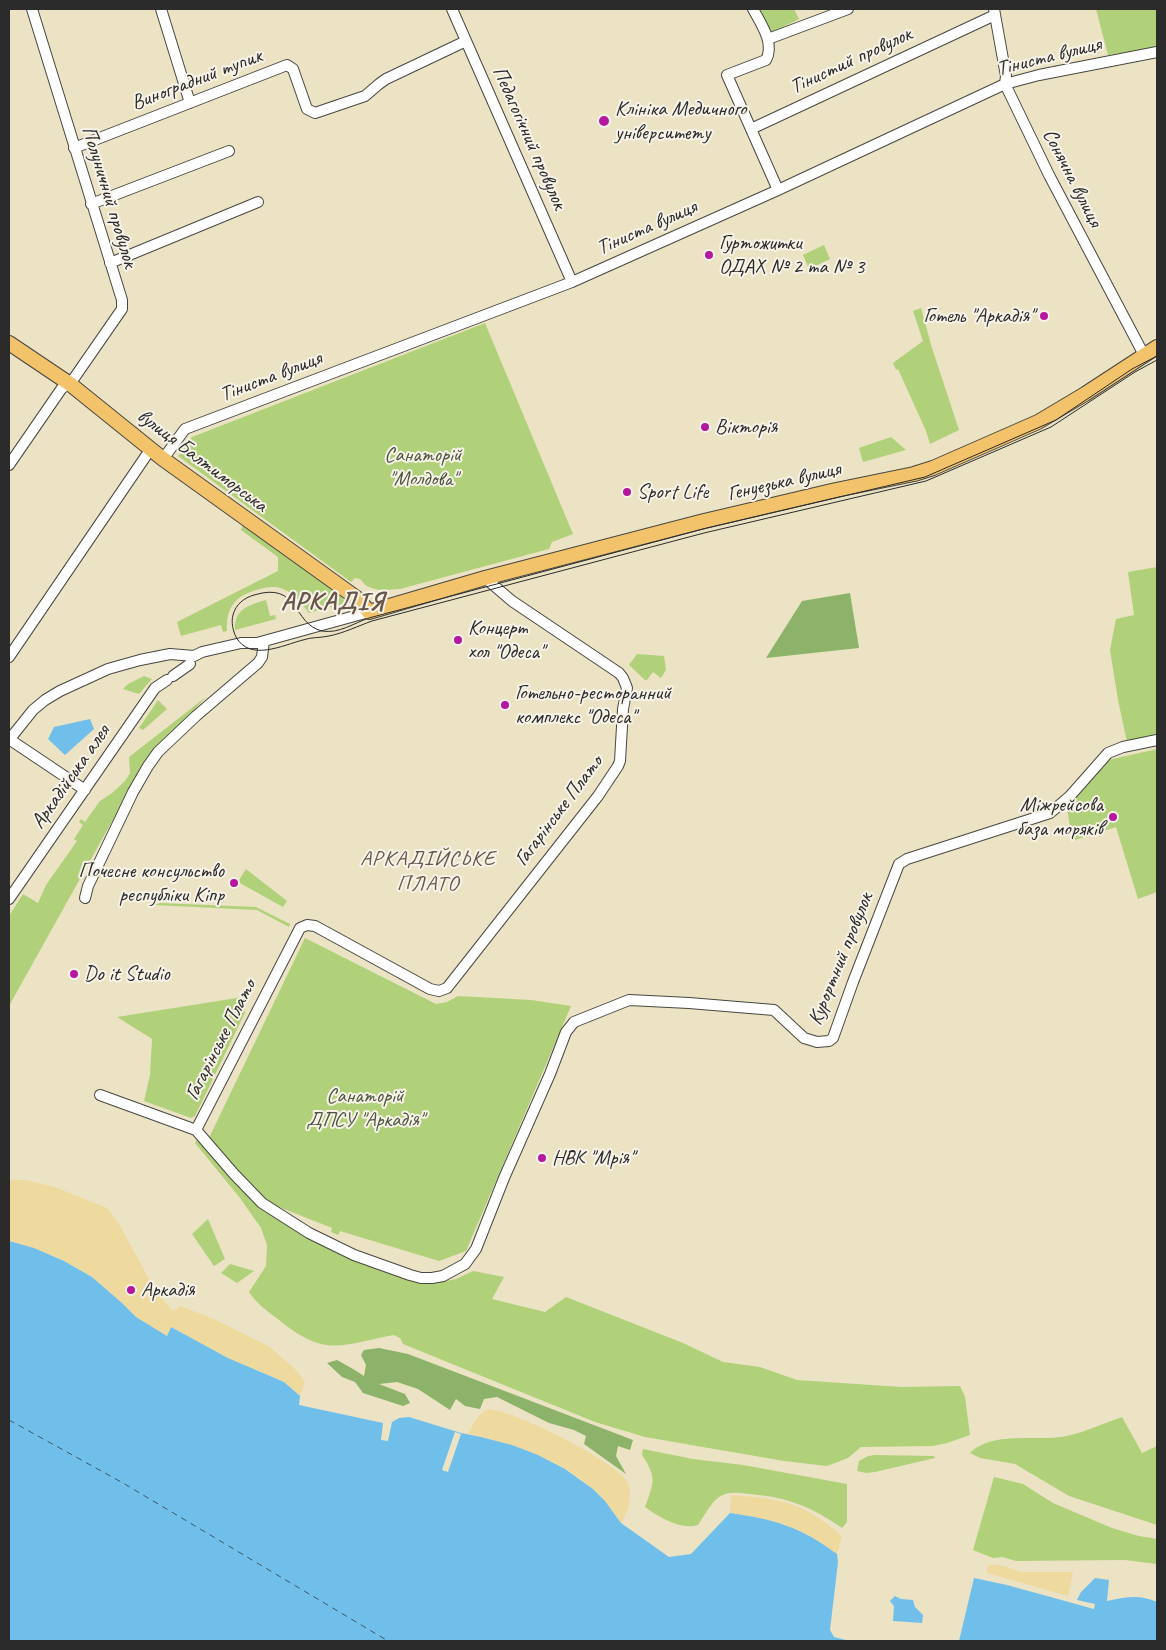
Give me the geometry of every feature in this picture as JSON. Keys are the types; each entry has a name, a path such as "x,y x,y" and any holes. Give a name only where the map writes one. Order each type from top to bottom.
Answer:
{"main road":[{"name":"вулиця Балтиморська","path":"9,343 70,384 150,450 358,598 369,612"},
{"name":"Генуезька вулиця","path":"369,612 484,578 704,521 914,474 933,468 1038,422 1157,347"}],"street":[{"name":"Полуничний провулок","path":"9,465 62,388 70,384 122,309 122,300 32,9"},
{"path":"161,9 190,103"},
{"name":"Педагогічний провулок","path":"452,9 572,282"},
{"path":"753,9 768,39 770,53 766,60 727,74 778,190"},
{"path":"768,39 822,13 848,9"},
{"name":"Сонячна вулиця","path":"995,12 1006,76 1005,84 1049,175 1144,355"},
{"name":"Тінистий провулок","path":"751,129 995,12"},
{"name":"Виноградний тупик","path":"74,148 287,64 293,68 307,109 315,113 365,96 386,79 466,41"},
{"name":"Тіниста вулиця","path":"163,459 185,429 572,282 778,190 1005,84 1039,75 1157,52"},
{"path":"91,204 229,152"},
{"path":"110,263 258,202"},
{"path":"9,657 150,450"},
{"name":"Гагарінське Плато","path":"196,1130 300,928 307,925 315,926 430,989 440,991 447,988 598,796 618,766 620,761 623,709 627,694 623,678 619,673 512,601 484,578"},
{"name":"Генуезька вулиця","path":"192,660 202,652 241,643 260,642 369,612"},
{"path":"85,898 88,886 133,792 148,766 158,752 196,716 258,663 263,654 260,642"},
{"path":"85,790 9,739 33,710 45,700 108,669 170,654 192,660"},
{"name":"Аркадійська алея","path":"9,899 155,688 192,660"},
{"name":"Курортний провулок","path":"504,1178 550,1074 566,1032 574,1022 629,1000 680,1002 774,1010 804,1038 823,1042 833,1038 856,973 900,864 907,859 1050,813 1070,796 1108,753 1123,747 1157,740"},
{"name":"Гагарінське Плато","path":"100,1095 196,1130 234,1174 262,1202 309,1233 354,1255 421,1278 443,1276 465,1264 470,1259 476,1249 504,1178"}],"green space":[{"path":"757,9 794,9 799,19 769,34"},
{"path":"1096,9 1157,9 1157,47 1108,55"},
{"path":"824,245 830,259 809,269 803,255"},
{"path":"921,308 959,430 930,444 898,369 896,370 893,363 923,341 913,311"},
{"name":"Санаторій \"Молдова\"","path":"485,323 573,534 552,542 549,549 400,589 373,589 360,579 355,578 351,582 178,456 192,437"},
{"path":"891,437 906,450 863,462 859,448"},
{"path":"243,525 340,595 346,603 309,613 287,591 277,587 263,588 239,598 234,603 228,615 227,631 223,632 221,625 181,636 177,622 278,571 278,557 241,530"},
{"path":"1157,567 1157,735 1127,742 1110,650 1116,619 1134,615 1128,572"},
{"path":"850,593 859,648 766,658 802,601"},
{"path":"266,600 270,616 275,615 276,619 235,630 237,617 244,609"},
{"path":"637,654 664,656 666,670 661,678 653,672 645,680 629,665"},
{"path":"144,676 152,679 139,694 123,689 130,683"},
{"path":"206,697 152,755 139,773 9,1006 9,916 23,894 38,903 46,885 77,841 74,839 83,825 79,822 81,819 85,822 100,801 125,781 130,773 129,757"},
{"path":"158,700 167,709 143,730 139,728"},
{"name":"Міжрейсова база моряків","path":"1157,749 1157,892 1138,899 1116,827 1072,841 1067,807 1108,760"},
{"path":"246,869 287,901 283,907 238,882"},
{"path":"160,903 256,907 290,924 289,927 257,910 154,905"},
{"name":"Санаторій ДПСУ \"Аркадія\"","path":"305,938 436,1004 447,1002 458,996 531,1000 571,1006 466,1251 439,1261 340,1231 338,1235 331,1232 332,1228 274,1205 270,1206 208,1140"},
{"path":"243,997 245,1013 195,1116 191,1118 144,1101 150,1075 152,1039 117,1017"},
{"path":"199,1136 231,1175 331,1247 367,1265 430,1284 456,1279 473,1271 504,1277 492,1299 545,1312 566,1297 683,1343 723,1362 760,1367 797,1380 901,1387 960,1386 965,1397 970,1435 933,1446 861,1447 848,1458 827,1466 784,1461 645,1437 595,1422 403,1344 400,1338 394,1335 334,1346 309,1340 266,1310 249,1292 266,1266 267,1245 261,1228 240,1198 195,1143"},
{"path":"208,1219 225,1259 214,1266 192,1234"},
{"path":"230,1264 254,1271 237,1283 221,1273"},
{"path":"379,1348 408,1354 633,1440 630,1450 618,1446 616,1456 626,1474 584,1444 586,1436 574,1430 549,1423 497,1397 484,1399 480,1409 465,1406 456,1399 450,1410 418,1389 397,1382 379,1384 405,1394 410,1403 403,1406 363,1393 355,1382 342,1377 327,1363 337,1360 364,1376 366,1365 361,1355 364,1350"},
{"path":"1122,1417 1142,1453 1157,1446 1157,1525 1069,1496 1015,1464 980,1458 970,1453 991,1441 1067,1436"},
{"path":"643,1449 847,1484 847,1522 842,1528 809,1508 787,1500 763,1495 734,1493 719,1497 707,1510 698,1525 685,1526 671,1522 645,1507 653,1480 650,1469 642,1455"},
{"path":"868,1456 934,1456 935,1458 875,1472 857,1471 859,1461"},
{"path":"994,1477 1023,1484 1053,1503 1112,1528 1157,1539 1157,1564 1125,1560 1016,1561 1002,1557 993,1558 973,1550"}],"sand":[{"name":"Аркадія","path":"9,1180 25,1180 55,1187 107,1208 118,1222 156,1292 173,1311 181,1306 216,1320 270,1347 295,1369 305,1382 300,1396 284,1382 228,1358 171,1327 167,1336 136,1317 92,1277 64,1261 34,1248 9,1241"},
{"path":"489,1409 520,1418 564,1438 605,1462 620,1474 628,1483 630,1493 628,1509 621,1523 598,1494 567,1470 518,1447 468,1434 479,1416"},
{"path":"731,1495 764,1498 791,1504 803,1509 842,1536 837,1554 811,1537 774,1521 730,1513"},
{"path":"988,1565 1000,1565 1021,1572 1073,1572 1068,1596 987,1573"}],"water":[{"path":"90,719 94,729 65,755 48,739 54,727"},
{"path":"9,1241 34,1248 64,1261 92,1277 136,1317 167,1336 171,1327 228,1358 284,1382 300,1396 299,1405 383,1423 381,1440 388,1441 392,1422 399,1418 409,1417 461,1433 512,1445 538,1455 565,1469 593,1489 605,1501 621,1523 669,1557 691,1554 730,1513 774,1521 799,1531 837,1554 838,1562 830,1630 834,1637 850,1641 9,1641"},
{"path":"974,1578 1094,1609 1095,1604 1077,1600 1081,1592 1095,1578 1109,1580 1107,1601 1126,1597 1138,1597 1157,1602 1157,1641 959,1641"},
{"path":"895,1596 901,1599 913,1600 915,1607 923,1615 922,1623 893,1621 894,1606 890,1601"}],"pier":[{"path":"455,1432 461,1434 448,1472 442,1470"}],"ferry route":[{"path":"9,1420 123,1483 388,1641"}],"tram line":[{"path":"1157,356 1132,369 1056,420 925,477 703,529 369,618 334,631 322,631 312,627 288,598 280,594 269,592 254,595 244,600 234,611 232,618 234,632 242,645 250,649 267,650 277,648 306,639 335,635 372,621 704,533 926,481 1051,427 1135,372 1157,360"}],"place":[{"name":"Клініка Медичного університету","path":"604,121"},
{"name":"Гуртожитки ОДАХ № 2 та № 3","path":"709,255"},
{"name":"Готель \"Аркадія\"","path":"1044,316"},
{"name":"Вікторія","path":"705,427"},
{"name":"Sport Life","path":"627,492"},
{"name":"Концерт хол \"Одеса\"","path":"458,640"},
{"name":"Готельно-ресторанний комплекс \"Одеса\"","path":"505,705"},
{"name":"Міжрейсова база моряків","path":"1113,817"},
{"name":"Почесне консульство республіки Кіпр","path":"234,883"},
{"name":"Do it Studio","path":"74,974"},
{"name":"НВК \"Мрія\"","path":"542,1158"},
{"name":"Аркадія","path":"131,1290"}],"district":[{"name":"АРКАДІЯ","path":"333,602"},
{"name":"АРКАДІЙСЬКЕ ПЛАТО","path":"428,872"}]}
